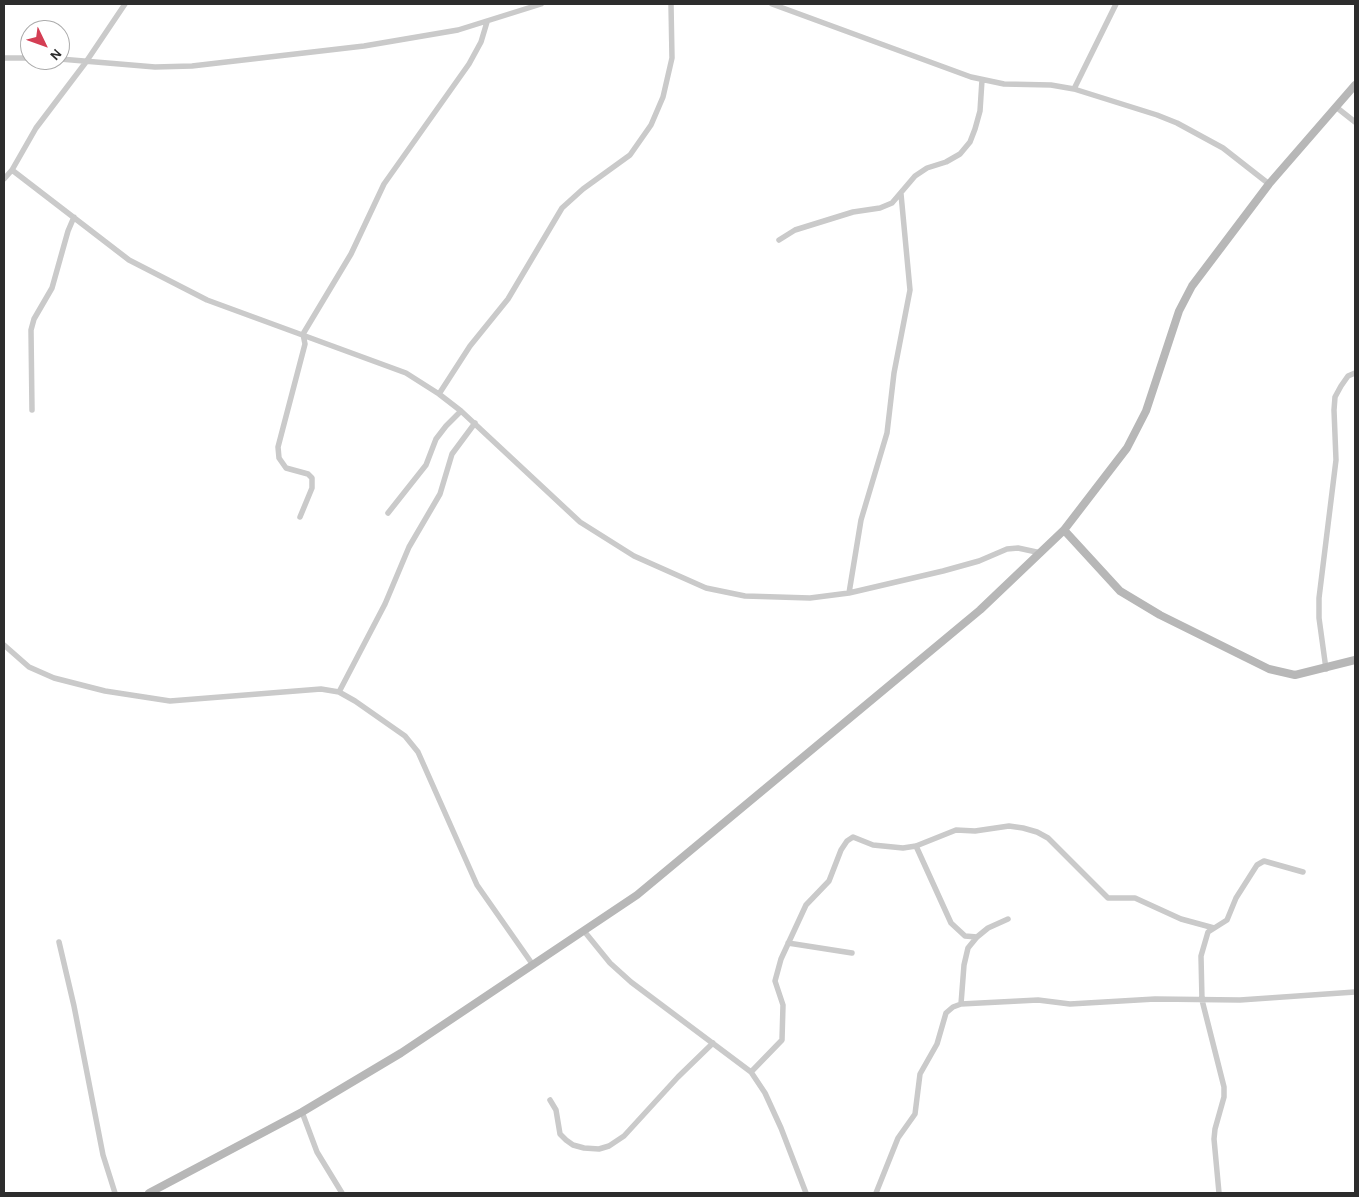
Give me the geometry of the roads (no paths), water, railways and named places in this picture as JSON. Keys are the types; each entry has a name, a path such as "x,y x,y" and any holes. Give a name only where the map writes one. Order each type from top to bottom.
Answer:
{"main road":[{"path":"149,1193 302,1112 401,1053 584,932 673,868 937,646 1041,553 1064,530 1127,448 1146,411 1176,319 1192,286 1269,184 1355,85"},
{"path":"1064,530 1120,591 1160,615 1283,674 1295,675 1326,669 1355,660"}],"street":[{"path":"4,179 12,170 36,128 86,62 125,4"},
{"path":"70,60 155,67 192,66 381,43 458,30 487,22 513,11 541,4"},
{"path":"439,394 470,346 508,299 562,208 583,189 630,155 652,125 663,97 672,58 671,4"},
{"path":"772,4 982,80 1004,84 1050,85 1074,89 1177,123 1223,148 1269,184"},
{"path":"1074,89 1116,4"},
{"path":"300,517 312,488 312,478 308,474 286,468 279,458 278,447 304,344 303,334 343,269 384,184 469,64 481,42 487,22"},
{"path":"4,58 20,58"},
{"path":"779,240 795,230 826,220 880,208 892,203 915,176 927,168 946,162 960,154 970,142 980,111 982,80"},
{"path":"1336,107 1355,122"},
{"path":"12,170 129,260 207,300 243,315 303,334 406,373 461,411 580,522 634,556 706,588 745,596 810,598 849,593 943,571 1007,549 1018,548 1041,553"},
{"path":"849,593 861,520 887,433 894,374 910,290 901,194"},
{"path":"32,410 31,330 34,319 52,288 68,230 74,216"},
{"path":"1326,669 1319,618 1336,460 1335,404 1340,386 1348,376 1355,373"},
{"path":"388,513 426,465 436,439 461,411"},
{"path":"339,692 384,604 409,547 440,494 452,454 475,423"},
{"path":"4,645 29,667 54,678 104,691 170,701 321,689 339,692 405,736 418,752 477,885 534,965"},
{"path":"751,1072 782,1040 783,1005 775,981 776,973 788,943 806,905 829,881 847,841 853,837 873,845 892,848 916,846 956,830 975,831 1009,826 1023,828 1048,838 1108,898 1135,898 1182,919 1214,928"},
{"path":"916,846 951,923 965,936 977,937"},
{"path":"1219,1193 1214,1134 1224,1097 1224,1087 1202,1000 1200,956 1208,932 1227,920 1236,898 1257,865 1264,861 1273,862 1303,872"},
{"path":"961,1004 964,965 968,948 988,928 1008,919"},
{"path":"584,932 610,963 631,982 751,1072 765,1093 777,1119 806,1193"},
{"path":"59,942 74,1006 103,1155 115,1193"},
{"path":"788,943 852,953"},
{"path":"876,1193 898,1138 915,1114 920,1074 935,1050 946,1013 952,1007 961,1004 1038,1000 1078,1004 1155,999 1240,1000 1355,992"},
{"path":"550,1100 556,1110 560,1134 566,1140 584,1148 599,1149 609,1146 624,1136 678,1076 713,1043"},
{"path":"302,1112 317,1152 342,1193"}]}
